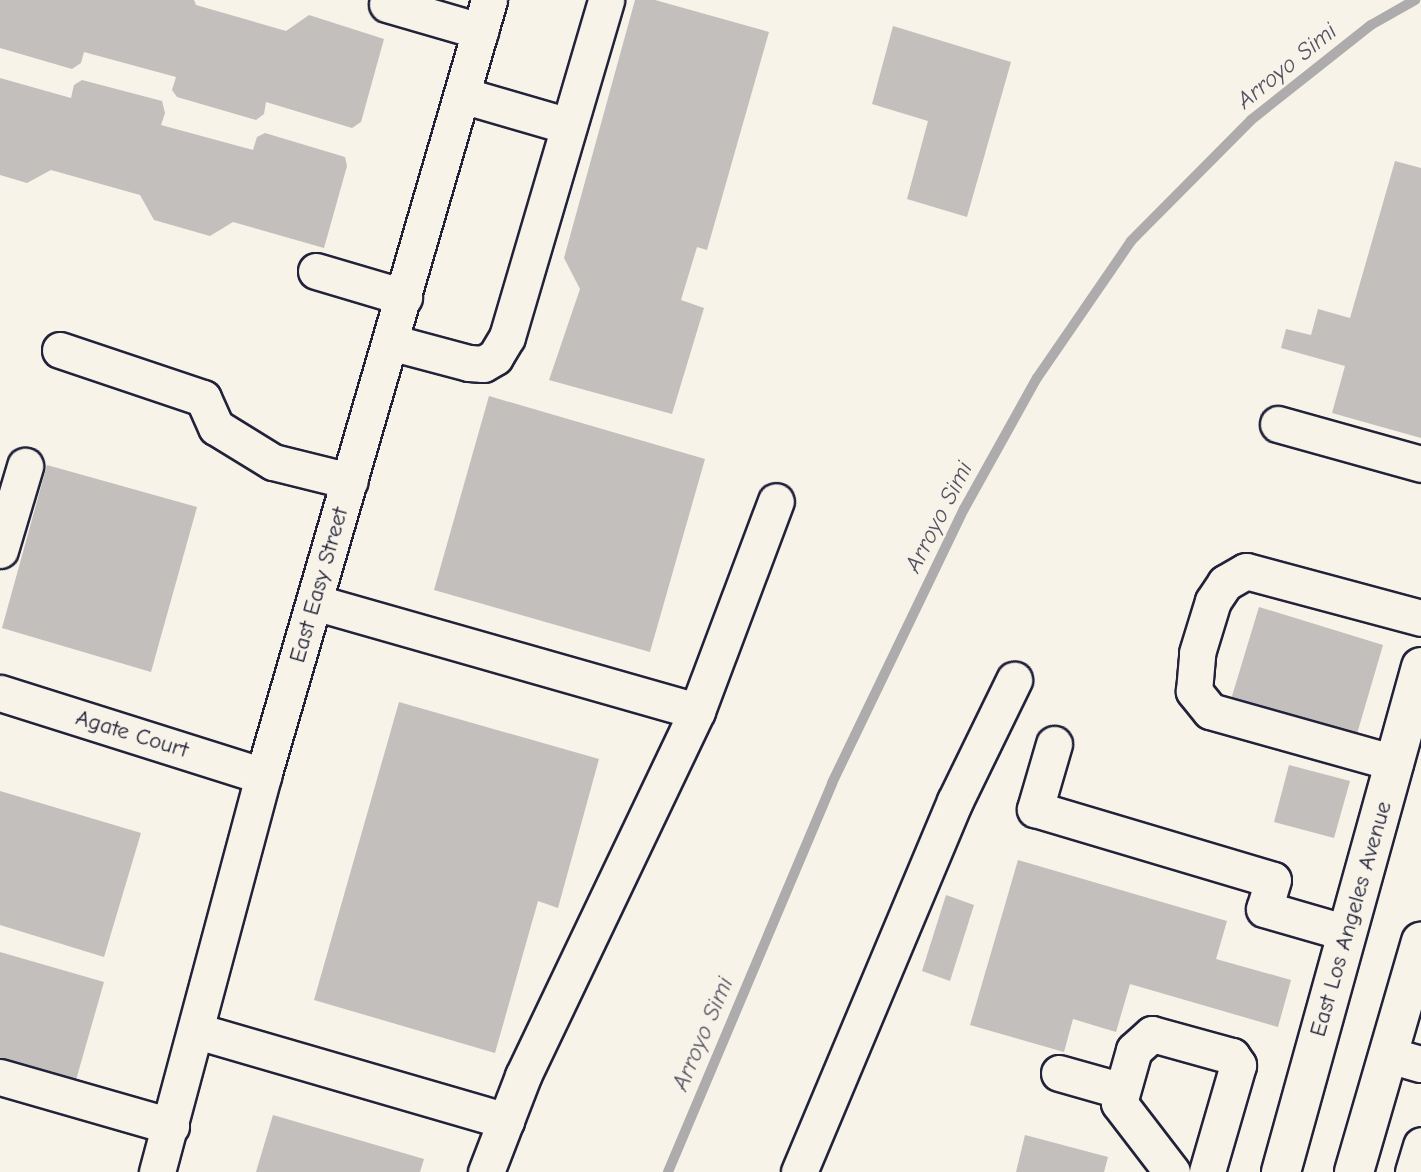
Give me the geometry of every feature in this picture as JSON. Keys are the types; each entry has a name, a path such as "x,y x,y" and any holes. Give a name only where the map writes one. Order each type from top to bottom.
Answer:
{"main road":[{"name":"East Los Angeles Avenue","path":"1281,1172 1418,688"},
{"path":"1360,1170 1405,1060 1421,942"}],"street":[{"path":"390,342 483,365 495,357 507,337 606,0"},
{"path":"387,4 484,16"},
{"name":"East Easy Street","path":"157,1172 264,776 484,16"},
{"path":"462,95 569,126"},
{"path":"316,271 404,297"},
{"path":"60,350 203,398 216,427 273,462 350,481"},
{"path":"1278,424 1421,464"},
{"path":"0,550 25,466"},
{"path":"486,1172 506,1121 658,787 697,711 776,501"},
{"path":"1395,763 1210,711 1194,691 1197,653 1213,601 1225,583 1246,571 1421,618"},
{"path":"314,602 697,711"},
{"path":"799,1172 954,801 1014,680"},
{"name":"Agate Court","path":"0,693 264,776"},
{"path":"1054,744 1035,809 1273,880 1264,909 1347,933"},
{"path":"197,1031 506,1121"},
{"path":"1172,1172 1119,1103 1119,1090 1134,1050 1152,1034 1232,1056 1238,1065 1207,1172"},
{"path":"1059,1073 1119,1090"},
{"path":"0,1077 171,1126"},
{"path":"1413,1172 1421,1145"}],"building":[{"path":"0,0 194,0 196,5 286,31 309,15 384,39 361,122 352,128 266,102 264,114 256,120 177,97 172,90 176,77 84,52 81,63 72,69 0,48"},
{"path":"635,0 655,0 769,32 707,250 697,247 681,300 704,308 672,414 549,380 580,289 564,258"},
{"path":"893,26 1011,62 967,217 907,199 928,121 872,104"},
{"path":"0,78 71,98 74,85 82,80 162,101 165,113 161,125 253,150 257,137 265,133 345,157 347,166 324,248 233,222 210,236 154,220 140,195 51,170 27,183 0,175"},
{"path":"1395,161 1421,168 1421,438 1332,413 1345,366 1281,348 1286,329 1311,335 1318,309 1350,318"},
{"path":"489,396 705,459 650,652 434,590"},
{"path":"47,465 197,507 151,672 2,628"},
{"path":"1259,607 1383,645 1354,744 1229,706"},
{"path":"399,702 599,759 558,908 538,901 495,1053 314,1000"},
{"path":"1289,765 1350,781 1334,838 1274,822"},
{"path":"0,791 141,833 104,957 0,925"},
{"path":"1018,860 1227,921 1216,959 1291,980 1278,1027 1130,984 1116,1032 1073,1019 1064,1052 970,1025"},
{"path":"946,895 974,905 950,981 922,971"},
{"path":"0,952 104,982 76,1080 0,1058"},
{"path":"273,1115 424,1159 420,1172 256,1172"},
{"path":"1025,1135 1108,1157 1104,1172 1016,1172"}],"waterway":[{"name":"Arroyo Simi","path":"668,1172 832,783 964,509 1037,378 1131,241 1251,120 1371,25 1415,0"}]}
